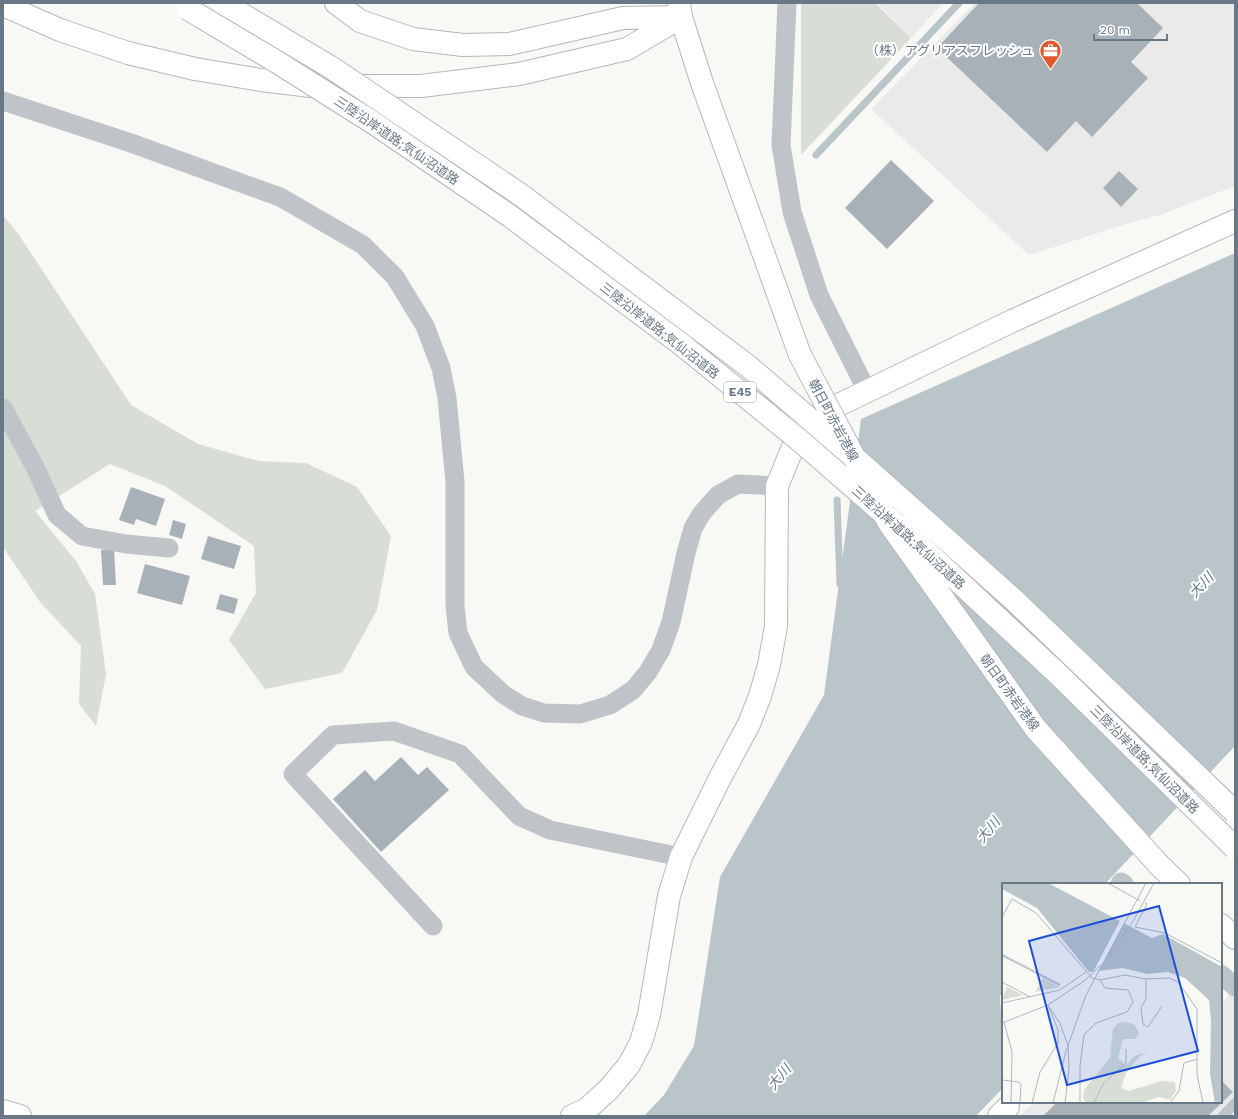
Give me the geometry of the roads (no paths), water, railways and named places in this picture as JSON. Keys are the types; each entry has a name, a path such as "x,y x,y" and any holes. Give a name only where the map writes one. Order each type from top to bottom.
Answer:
{"main road":[{"name":"三陸沿岸道路;気仙沼道路","path":"223,3 332,68 521,195 748,366 863,465 1014,599 1235,812"},
{"path":"336,3 360,21 413,40 463,45 509,44 623,18 680,10"},
{"path":"3,5 60,30 128,53 195,69 260,80 311,86 421,86 519,74 627,49 680,10"},
{"name":"三陸沿岸道路;気仙沼道路","path":"183,6 278,62 372,122 510,216 681,344 798,439 913,539 1060,676 1235,848"},
{"name":"朝日町赤岩港線","path":"680,10 702,83 800,355 885,516 1036,729 1177,883"},
{"path":"572,1116 587,1109 609,1089 629,1065 641,1042 649,1015 668,896 681,857 720,778 749,724 760,696 770,665 776,626 777,486 795,442 803,430 822,413 867,391 1012,321 1235,221"},
{"path":"1222,926 1235,938"},
{"path":"3,1111 20,1116"}],"street":[{"path":"787,3 781,145 792,212 819,295 867,391"},
{"path":"3,101 130,143 280,197 363,244 395,277 425,326 441,368 447,398 455,482 455,606 458,632 474,667 503,694 522,706 544,713 580,714 610,705 633,690 648,672 661,650 671,622 691,534 702,513 718,495 738,484 777,486"},
{"path":"3,408 35,467 57,515 82,536 126,544 169,548"},
{"path":"433,926 293,774 333,735 394,731 460,754 519,816 550,830 681,857"},
{"path":"1222,975 1235,987"}],"lane":[{"path":"1222,1116 1235,1103"}],"water":[{"name":"大川","path":"1235,253 1235,746 1106,883 1002,883 1002,993 1000,996 1002,1089 976,1116 644,1116 664,1095 694,1046 720,877 824,695 861,419"}],"waterway":[{"path":"816,155 959,3"},
{"path":"837,500 840,584"}],"place":[{"name":"（株）アグリアスフレッシュ","path":"1050,70"}]}
